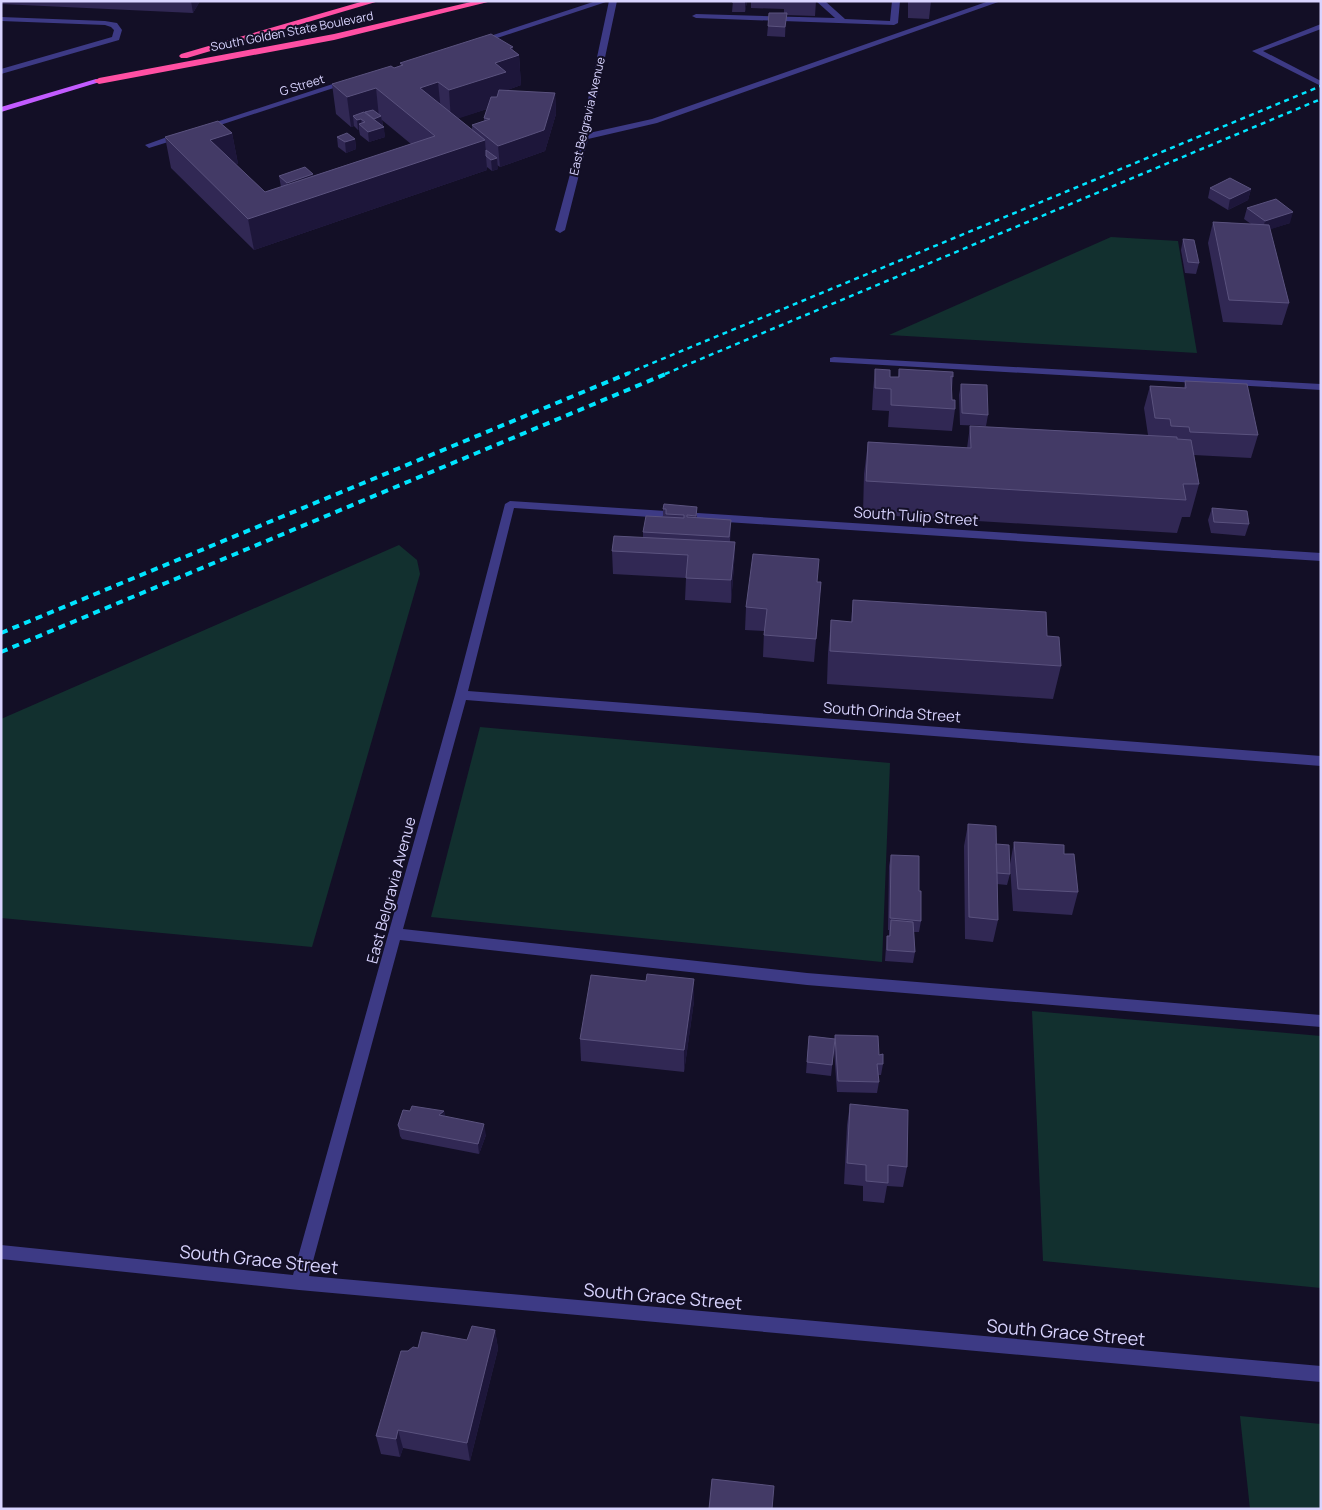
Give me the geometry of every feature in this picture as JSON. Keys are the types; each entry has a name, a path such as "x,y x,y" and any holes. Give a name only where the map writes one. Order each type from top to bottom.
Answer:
{"highway":[{"name":"South Golden State Boulevard","path":"99,81 375,1"},
{"name":"South Golden State Boulevard","path":"99,81 334,37 488,1"}],"main road":[{"name":"South Golden State Boulevard","path":"1,110 99,81"}],"street":[{"path":"472,43 606,1"},
{"name":"East Belgravia Avenue","path":"560,230 584,137 613,1"},
{"path":"820,1 843,21"},
{"path":"696,16 894,22 896,1"},
{"path":"584,137 654,121 998,1"},
{"path":"1,19 105,23 114,25 118,30 116,38 1,72"},
{"path":"1321,26 1256,51 1321,84"},
{"name":"G Street","path":"196,130 358,79"},
{"path":"149,145 187,133"},
{"path":"834,360 1321,387"},
{"name":"East Belgravia Avenue","path":"299,1283 461,695 510,504"},
{"name":"South Tulip Street","path":"510,504 1321,557"},
{"name":"South Orinda Street","path":"461,695 1321,761"},
{"path":"395,934 807,979 1321,1021"},
{"name":"South Grace Street","path":"1,1252 299,1283 1321,1374"}],"green space":[{"path":"1111,237 1178,241 1197,353 889,335"},
{"path":"399,545 417,560 420,574 312,947 1,918 1,719"},
{"path":"480,727 890,763 882,962 431,917"},
{"path":"1032,1011 1321,1036 1321,1288 1043,1261"},
{"path":"1240,1416 1321,1424 1321,1509 1250,1509"}],"building":[{"path":"769,13 787,13 785,27 768,26"},
{"path":"491,34 513,47 510,48 519,55 495,63 506,72 449,90 438,82 420,88 485,140 248,219 165,137 218,121 232,133 210,140 265,192 435,136 376,88 347,97 332,84 391,66 394,68 403,65 400,63"},
{"path":"499,90 555,93 544,130 498,146 472,125 490,119 484,118 491,97 497,97"},
{"path":"373,110 381,116 374,119 365,112"},
{"path":"364,112 384,127 368,132 359,124 365,122 361,119 357,120 353,116"},
{"path":"347,133 355,139 345,142 337,137"},
{"path":"486,150 497,158 491,160 486,156"},
{"path":"305,167 313,174 287,183 279,176"},
{"path":"1230,178 1251,189 1230,199 1210,188"},
{"path":"1276,199 1293,212 1265,221 1247,208"},
{"path":"1213,222 1269,225 1289,303 1229,300"},
{"path":"1183,239 1194,240 1199,263 1188,262"},
{"path":"875,369 890,370 890,377 899,377 899,369 953,372 953,377 951,376 952,400 955,400 955,409 891,405 891,389 875,388"},
{"path":"1185,381 1247,384 1258,435 1190,432 1189,427 1171,426 1170,419 1155,418 1150,386 1186,388"},
{"path":"961,384 987,385 988,415 962,413"},
{"path":"970,426 1177,437 1177,439 1191,440 1199,484 1183,484 1186,500 866,481 868,442 971,448"},
{"path":"664,504 697,507 696,516 687,515 687,517 731,520 729,537 643,532 646,516 684,518 684,515 666,514 666,509 663,509"},
{"path":"1212,508 1247,511 1249,524 1214,522"},
{"path":"614,536 735,542 731,580 686,578 688,555 612,551"},
{"path":"753,554 819,559 817,582 821,582 816,639 764,635 767,609 746,607"},
{"path":"853,600 1046,612 1047,636 1059,637 1061,666 830,651 831,620 852,622"},
{"path":"968,824 996,826 998,920 969,917"},
{"path":"1014,842 1064,845 1064,854 1074,854 1078,892 1018,889"},
{"path":"996,844 1009,845 1010,874 997,873"},
{"path":"891,855 919,856 921,921 890,918"},
{"path":"891,920 913,922 915,952 887,950 887,936 890,936"},
{"path":"647,974 694,979 684,1050 580,1039 591,975 646,981"},
{"path":"835,1035 878,1036 879,1055 883,1054 883,1064 877,1064 879,1082 838,1081"},
{"path":"809,1036 835,1039 832,1065 807,1062"},
{"path":"850,1104 908,1110 907,1167 888,1165 888,1183 866,1181 866,1165 847,1163"},
{"path":"412,1106 444,1111 439,1115 484,1124 478,1144 400,1129 398,1125 403,1110 410,1111"},
{"path":"472,1326 495,1330 467,1443 398,1430 396,1439 376,1436 401,1351 408,1351 413,1347 418,1348 422,1332 467,1340"},
{"path":"712,1479 774,1486 772,1509 709,1509"}],"railway":[{"path":"626,374 1321,86"},
{"path":"665,374 1321,99"},
{"path":"1,633 629,373"},
{"path":"1,652 668,373"}]}
